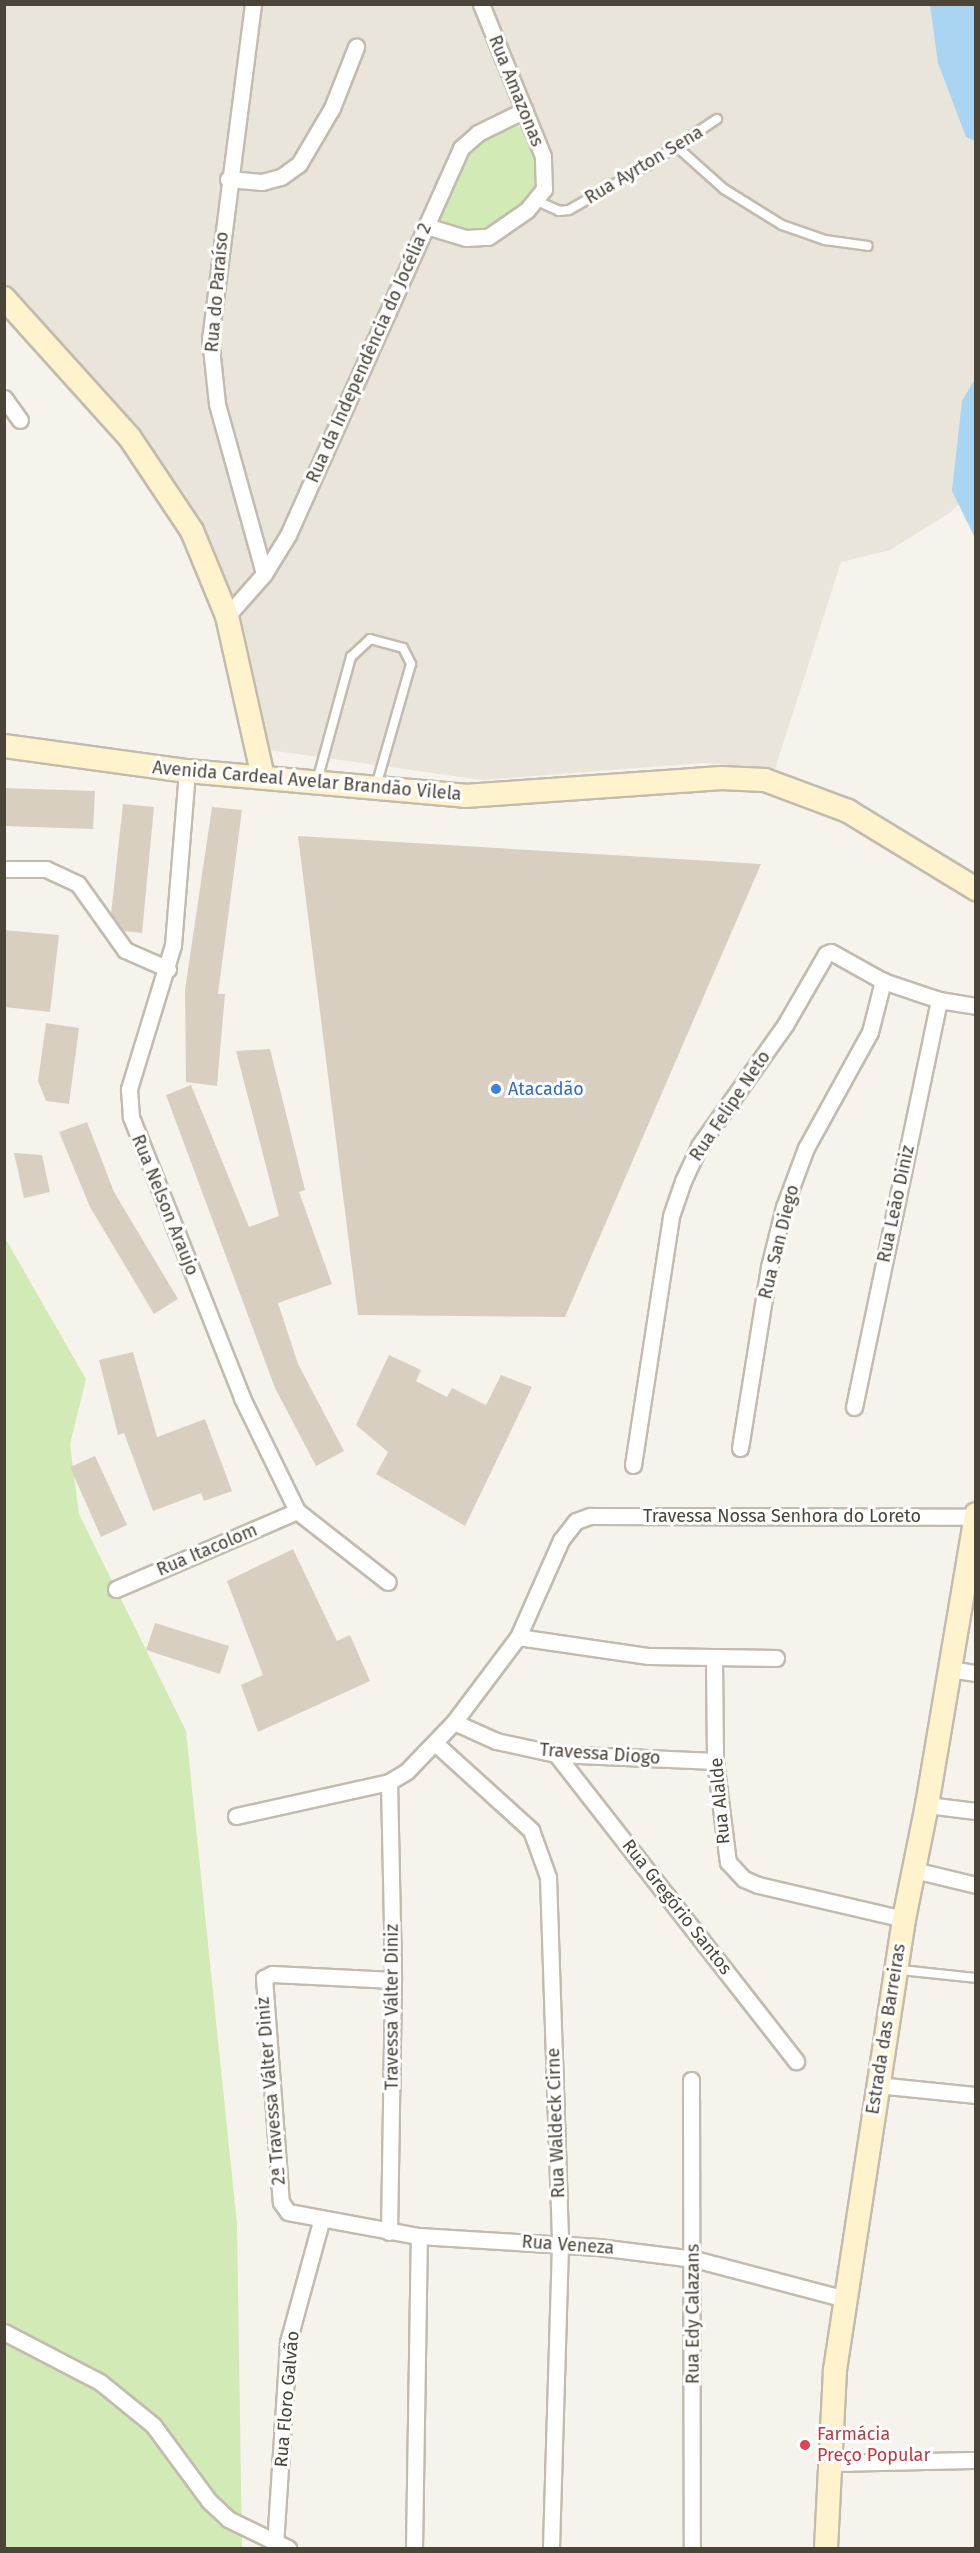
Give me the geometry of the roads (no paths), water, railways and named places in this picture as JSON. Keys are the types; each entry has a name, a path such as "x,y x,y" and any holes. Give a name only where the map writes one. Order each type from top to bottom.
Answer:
{"main road":[{"path":"4,298 155,470 192,531 227,616 263,777"},
{"name":"Avenida Cardeal Avelar Brandão Vilela","path":"4,746 187,771 375,790 511,795 754,779 820,798 949,871 975,889"},
{"name":"Avenida Cardeal Avelar Brandão Vilela","path":"949,871 975,876"},
{"name":"Estrada das Barreiras","path":"826,2548 829,2463 845,2299 895,1970 927,1805 975,1515"}],"street":[{"name":"Rua do Paraíso","path":"253,4 228,178 210,338 211,368 264,574"},
{"name":"Rua Amazonas","path":"481,4 525,110 546,178 537,201"},
{"path":"228,178 261,182 281,177 299,164 327,118 356,47"},
{"name":"Rua da Independência do Jocélia 2","path":"227,616 264,574 288,535 426,226 469,138 525,110"},
{"path":"426,226 478,240 503,230 537,201"},
{"path":"4,398 20,420"},
{"name":"Rua Nelson Araujo","path":"187,771 168,969 132,1075 131,1117 242,1398 297,1510 388,1582"},
{"path":"4,868 46,869 78,884 126,950 168,969"},
{"name":"Rua Felipe Neto","path":"633,1465 671,1216 699,1146 785,1025 826,954 831,952 883,981 939,1000 975,1006"},
{"name":"Rua San Diego","path":"740,1449 769,1267 784,1208 806,1148 870,1032 883,981"},
{"name":"Rua Leão Diniz","path":"854,1407 939,1000"},
{"name":"Rua Itacolom","path":"116,1589 297,1510"},
{"name":"Travessa Nossa Senhora do Loreto","path":"518,1637 561,1540 576,1521 590,1516 975,1515"},
{"path":"236,1816 389,1782 435,1743 454,1722 518,1637 591,1651 714,1660 776,1658"},
{"name":"Rua Alalde","path":"714,1660 716,1761 723,1850 744,1879 904,1919"},
{"path":"950,1669 975,1673"},
{"name":"Travessa Diogo","path":"454,1722 496,1742 556,1754 716,1761"},
{"name":"Rua Waldeck Cirne","path":"435,1743 508,1806 531,1830 544,1854 550,1911 560,2244 551,2548"},
{"name":"Rua Gregório Santos","path":"556,1754 796,2061"},
{"name":"Travessa Válter Diniz","path":"389,1782 393,1980 389,2232"},
{"path":"927,1805 975,1811"},
{"path":"914,1870 975,1885"},
{"name":"2ª Travessa Válter Diniz","path":"288,2212 281,2202 273,2072 262,1988 264,1978 272,1974 393,1980"},
{"name":"Rua Edy Calazans","path":"691,2080 694,2259 692,2548"},
{"path":"877,2085 975,2095"},
{"name":"Rua Veneza","path":"288,2212 321,2221 419,2236 560,2244 694,2259 845,2299"},
{"name":"Rua Floro Galvão","path":"279,2547 288,2342 321,2221"},
{"path":"414,2548 419,2236"},
{"path":"4,2332 100,2382 153,2425 228,2519 279,2547"},
{"path":"829,2463 975,2460"}],"lane":[{"name":"Rua Ayrton Sena","path":"537,201 559,211 568,210 677,147 717,119"},
{"path":"677,147 724,189 782,225 825,240 868,246"},
{"path":"316,784 351,657 370,639 403,648 411,664 375,790"},
{"path":"895,1970 975,1978"}],"water":[{"path":"930,5 975,5 975,141 966,137 938,63"},
{"path":"975,379 976,538 952,491 962,401"}],"place":[{"name":"Atacadão","path":"496,1089"},
{"name":"Farmácia Preço Popular","path":"805,2445"}]}
